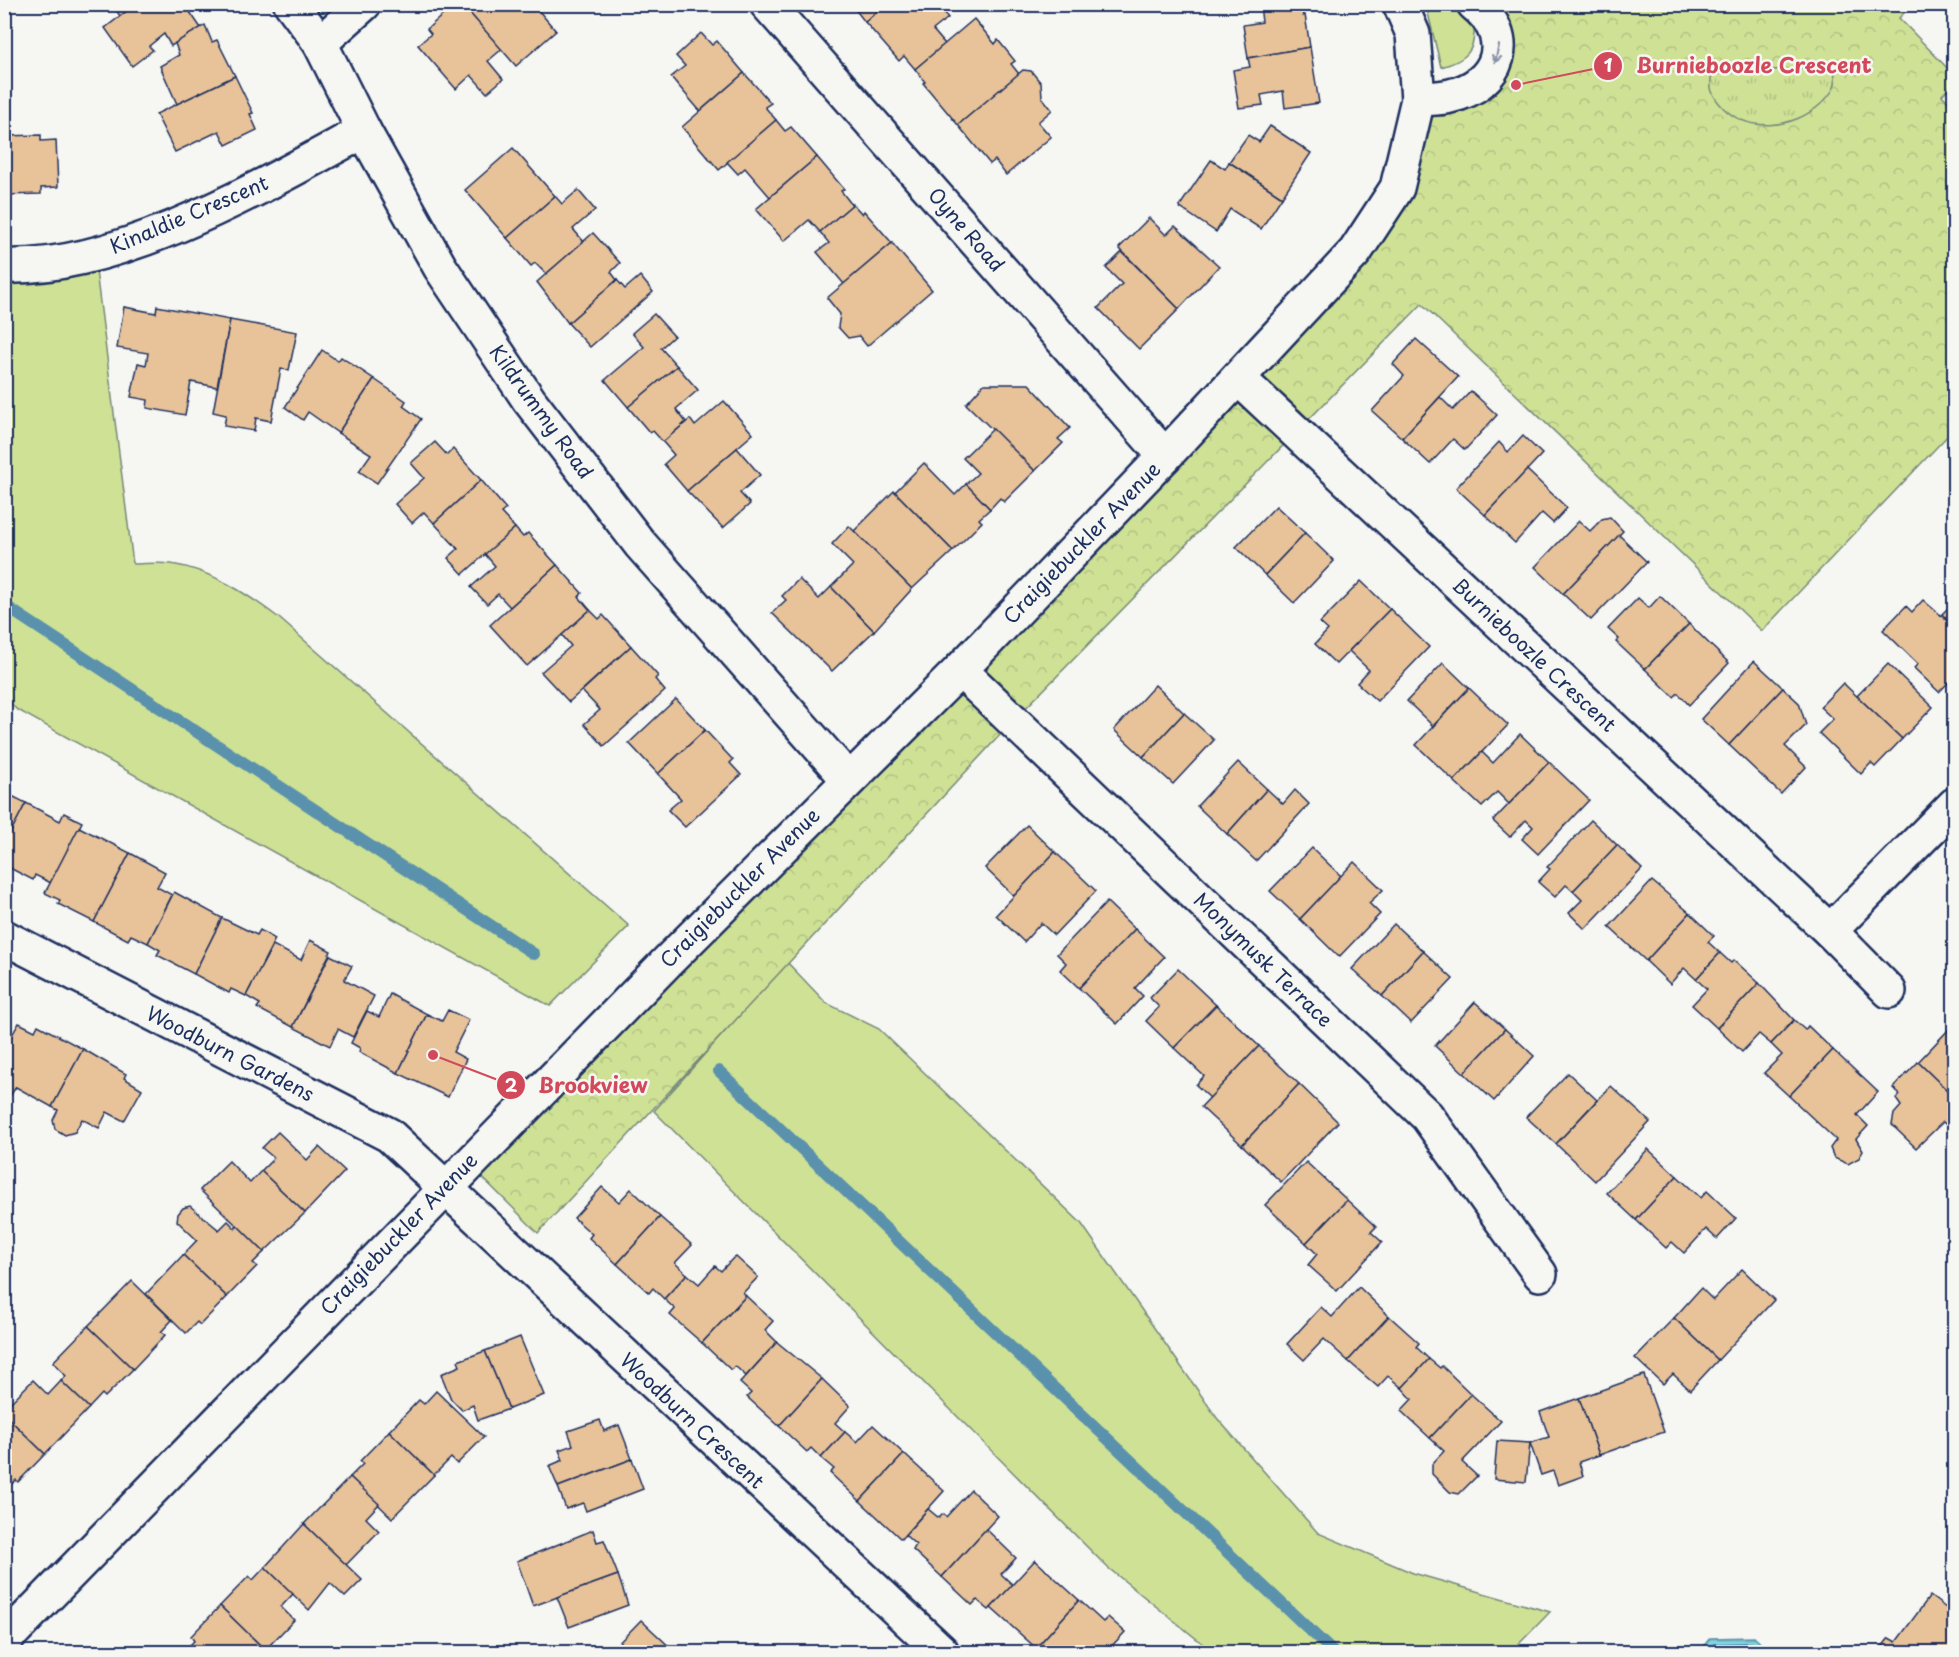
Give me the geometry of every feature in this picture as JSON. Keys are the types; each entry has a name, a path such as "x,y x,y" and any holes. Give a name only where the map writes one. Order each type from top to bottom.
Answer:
{"street":[{"name":"Kildrummy Road","path":"291,4 321,43 364,131 440,267 529,400 640,544 848,779"},
{"path":"321,43 363,4"},
{"name":"Oyne Road","path":"767,4 1166,456"},
{"name":"Craigiebuckler Avenue","path":"4,1641 445,1187 848,779 960,670 1166,456 1355,252 1397,188 1418,99 1413,34 1400,4"},
{"path":"1418,99 1451,96 1476,85 1491,71 1500,55 1499,41 1486,14 1474,4"},
{"name":"Kinaldie Crescent","path":"4,266 25,267 82,257 129,244 255,190 364,131"},
{"name":"Burnieboozle Crescent","path":"1238,378 1830,931 1889,991"},
{"name":"Monymusk Terrace","path":"960,670 1427,1116 1540,1274"},
{"path":"1830,931 1954,805"},
{"name":"Woodburn Gardens","path":"4,937 389,1135 445,1187"},
{"name":"Woodburn Crescent","path":"445,1187 942,1653"}],"green space":[{"path":"1904,4 1908,9 1899,18 1954,75 1954,83 1942,95 1954,108 1954,429 1762,631 1422,304 1013,721 538,1233 468,1163 1355,252 1418,99 1491,71 1474,5"},
{"path":"1426,5 1448,5 1474,23 1471,47 1468,53 1457,61 1441,67"},
{"path":"1834,66 1835,84 1826,99 1811,112 1784,123 1756,124 1742,120 1719,103 1711,90 1712,74"},
{"path":"94,255 133,564 166,563 201,572 228,584 267,609 629,926 550,1006 16,709 5,698 5,266"},
{"path":"787,962 826,1003 879,1029 1081,1223 1217,1418 1318,1533 1413,1573 1550,1612 1511,1652 1213,1652 1107,1567 654,1111"}],"water":[{"path":"1754,1637 1770,1652 1699,1652 1710,1638"}],"building":[{"path":"112,4 136,4 120,16"},
{"path":"136,4 191,4 194,8 190,12 201,28 171,46 164,34 149,46 153,50 132,66 105,28"},
{"path":"455,4 462,4 502,49 488,61 503,79 487,93 471,75 456,89 418,45 431,34 427,29"},
{"path":"462,4 533,4 556,31 516,66"},
{"path":"851,4 886,4 865,22"},
{"path":"886,4 937,4 948,18 933,30 945,44 915,69 904,56 899,61 865,22"},
{"path":"1301,4 1310,47 1248,58 1243,25 1262,22 1260,5"},
{"path":"974,19 995,44 998,40 1015,61 1011,64 1019,74 958,125 923,83 925,82 915,69"},
{"path":"205,25 212,42 217,40 235,76 177,104 160,66 179,55 175,43"},
{"path":"701,33 712,45 717,41 744,73 700,111 671,77 685,66 676,56"},
{"path":"1310,47 1319,103 1285,108 1283,91 1261,95 1263,105 1239,108 1233,70 1250,67 1248,58"},
{"path":"1023,70 1031,71 1041,83 1042,97 1052,110 1038,122 1051,137 1006,175 995,160 990,164 958,125"},
{"path":"744,73 771,103 765,107 776,120 719,170 682,127"},
{"path":"235,76 253,113 250,114 257,130 226,145 219,131 175,152 156,114"},
{"path":"776,120 785,131 791,127 817,157 770,197 745,168 738,174 727,162"},
{"path":"1270,126 1311,153 1282,197 1229,162 1248,135 1259,142"},
{"path":"41,135 41,141 56,140 58,187 41,188 41,194 4,195 4,136"},
{"path":"513,148 555,196 507,238 465,190"},
{"path":"817,157 844,189 841,191 852,205 820,232 809,220 784,241 756,209"},
{"path":"1211,160 1225,169 1229,162 1282,197 1261,229 1230,209 1216,232 1179,207"},
{"path":"578,190 595,210 573,229 584,242 546,274 535,263 531,266 507,238 555,196 562,204"},
{"path":"853,204 862,214 864,211 892,243 844,284 817,252 829,243 820,232"},
{"path":"1149,218 1166,235 1175,226 1219,266 1179,309 1119,248"},
{"path":"593,233 620,263 611,272 617,280 568,323 537,282"},
{"path":"892,243 932,290 867,346 859,336 848,338 838,327 840,314 827,298"},
{"path":"1122,252 1179,309 1139,349 1098,308 1122,284 1106,268"},
{"path":"640,276 653,292 590,347 568,323 617,280 625,289"},
{"path":"157,306 230,320 217,387 191,382 185,415 147,408 148,400 131,397 138,363 146,365 148,353 117,348 124,307 156,313"},
{"path":"654,314 674,336 661,348 677,366 628,407 605,380 644,347 632,333"},
{"path":"230,320 297,332 289,370 281,369 271,421 256,418 254,431 224,426 226,415 213,412"},
{"path":"1416,339 1458,377 1402,438 1372,411 1404,376 1393,364"},
{"path":"322,350 338,361 341,357 374,379 338,433 308,412 303,420 285,407"},
{"path":"677,366 698,390 676,409 686,422 663,442 653,431 650,433 628,407"},
{"path":"374,379 406,401 403,406 421,419 377,483 359,471 371,454 338,433"},
{"path":"984,384 1029,384 1070,428 1058,439 1063,443 1035,471 966,404"},
{"path":"1471,391 1497,415 1465,450 1453,439 1430,464 1402,438 1440,397 1453,410"},
{"path":"724,401 753,434 687,491 664,464 674,455 663,442 690,419 695,426"},
{"path":"993,429 1035,471 1004,502 1000,498 990,509 966,484 978,473 963,458"},
{"path":"1523,436 1542,454 1485,515 1456,488 1499,442 1508,452"},
{"path":"435,442 447,455 453,449 481,480 434,523 424,512 412,523 395,504 424,478 411,463"},
{"path":"737,448 760,475 740,493 750,504 723,528 687,491"},
{"path":"924,463 955,495 966,484 990,509 979,519 982,522 953,551 895,492"},
{"path":"1527,470 1567,508 1553,523 1542,513 1515,543 1485,515"},
{"path":"481,480 506,509 501,513 515,528 463,574 448,558 458,549 434,523"},
{"path":"894,491 953,551 912,589 854,531"},
{"path":"1276,506 1305,533 1265,575 1236,547"},
{"path":"1610,517 1623,531 1563,594 1535,567 1579,521 1590,531 1602,519"},
{"path":"849,526 912,589 874,631 831,587 853,565 832,544"},
{"path":"515,528 523,537 528,533 557,565 510,607 498,594 487,604 471,587 495,566 485,554"},
{"path":"1305,533 1334,561 1294,603 1265,575"},
{"path":"1619,535 1647,562 1591,620 1563,594"},
{"path":"557,565 582,593 579,597 590,610 527,666 490,625"},
{"path":"799,579 819,599 831,587 874,631 832,671 772,613 786,600 782,596"},
{"path":"1361,581 1390,609 1336,664 1315,644 1328,630 1320,623"},
{"path":"1660,596 1689,624 1645,669 1616,642 1619,639 1608,629 1638,598 1649,608"},
{"path":"1923,600 1954,627 1954,684 1950,681 1939,692 1914,668 1918,664 1883,630 1906,606 1912,612"},
{"path":"1954,602 1954,627 1942,614"},
{"path":"1390,609 1429,647 1377,701 1357,683 1369,670 1349,651"},
{"path":"590,610 599,619 603,615 631,646 569,702 541,672 571,646 562,635"},
{"path":"1689,624 1729,663 1689,705 1678,693 1674,697 1645,669"},
{"path":"631,646 658,676 655,679 665,691 604,746 584,724 600,710 582,691"},
{"path":"1754,661 1783,688 1729,745 1701,719"},
{"path":"1443,663 1469,688 1433,726 1407,701"},
{"path":"1888,664 1933,707 1902,739 1857,696"},
{"path":"1843,683 1902,739 1875,767 1871,763 1861,774 1819,733 1833,719 1820,707"},
{"path":"1155,685 1184,713 1143,757 1114,730"},
{"path":"1469,688 1508,725 1454,781 1416,745"},
{"path":"1783,688 1799,703 1806,725 1785,746 1806,767 1781,794 1729,745"},
{"path":"676,699 705,730 658,774 629,743"},
{"path":"1184,713 1214,740 1173,784 1143,757"},
{"path":"705,730 733,760 730,763 741,775 685,827 668,810 681,799 658,774"},
{"path":"1520,734 1549,762 1509,804 1497,792 1482,807 1454,781 1482,752 1493,763"},
{"path":"1238,762 1267,789 1227,834 1197,806"},
{"path":"1549,762 1589,800 1538,854 1522,839 1533,827 1526,820 1510,837 1493,821"},
{"path":"1267,789 1283,804 1295,790 1309,804 1256,861 1227,834"},
{"path":"4,792 26,803 4,845"},
{"path":"26,803 60,821 64,813 82,822 51,883 35,875 33,880 4,865 4,845"},
{"path":"1591,820 1617,845 1573,891 1566,885 1555,897 1538,882 1550,869 1547,867"},
{"path":"1027,825 1055,852 1014,896 985,868"},
{"path":"79,827 130,853 94,922 58,904 60,900 45,893"},
{"path":"1617,845 1642,869 1585,929 1569,913 1582,900 1573,891"},
{"path":"1312,848 1341,876 1300,919 1270,891"},
{"path":"1055,852 1096,891 1054,935 1041,923 1024,942 996,915"},
{"path":"130,853 165,872 157,887 172,895 148,943 131,935 128,940 94,922"},
{"path":"1354,862 1383,890 1369,903 1380,914 1339,957 1300,919"},
{"path":"1652,881 1690,913 1646,961 1609,927"},
{"path":"174,892 222,918 194,974 157,955 160,950 148,943"},
{"path":"1107,902 1135,929 1079,988 1060,970 1066,963 1057,954"},
{"path":"1690,913 1714,936 1708,942 1720,953 1696,979 1684,968 1670,984 1646,961"},
{"path":"222,918 257,935 260,930 275,939 246,996 231,989 229,993 194,974"},
{"path":"1394,924 1423,951 1382,996 1352,969"},
{"path":"1135,929 1164,957 1135,988 1143,996 1117,1024 1079,988"},
{"path":"310,940 331,951 293,1027 257,1008 260,1004 246,996 273,945 301,960"},
{"path":"1423,951 1453,979 1411,1023 1382,996"},
{"path":"1720,953 1731,963 1734,960 1759,983 1717,1028 1692,1005 1707,989 1696,979"},
{"path":"330,955 352,966 344,980 374,996 353,1037 338,1029 330,1046 293,1027"},
{"path":"1178,969 1216,1005 1174,1048 1146,1021 1159,1007 1150,998"},
{"path":"1759,983 1794,1020 1771,1044 1759,1034 1742,1052 1717,1028"},
{"path":"390,994 427,1014 398,1073 359,1052 360,1048 351,1043 367,1011 379,1017"},
{"path":"1475,1002 1505,1029 1464,1073 1435,1046"},
{"path":"1216,1005 1259,1046 1210,1098 1196,1085 1204,1076 1174,1048"},
{"path":"448,1010 469,1020 453,1052 466,1059 448,1097 398,1073 427,1014 442,1021"},
{"path":"1794,1020 1805,1030 1808,1026 1833,1050 1789,1096 1764,1073 1782,1055 1771,1044"},
{"path":"19,1023 35,1031 38,1025 83,1049 52,1107 16,1087 4,1105 4,1049"},
{"path":"1954,1024 1954,1097 1918,1062"},
{"path":"1505,1029 1534,1056 1494,1101 1464,1073"},
{"path":"1259,1046 1299,1084 1242,1145 1201,1107"},
{"path":"83,1049 126,1074 124,1078 142,1089 124,1121 107,1112 99,1128 82,1119 75,1132 65,1135 55,1129 53,1120 58,1110 52,1107"},
{"path":"1833,1050 1878,1092 1857,1115 1868,1126 1856,1139 1863,1151 1859,1158 1848,1164 1834,1158 1830,1148 1836,1140 1789,1096"},
{"path":"1918,1062 1954,1097 1954,1132 1943,1122 1916,1148 1892,1125 1894,1114 1901,1106 1896,1099 1900,1095 1893,1088"},
{"path":"1568,1073 1597,1100 1556,1144 1526,1117"},
{"path":"1299,1084 1338,1122 1281,1182 1242,1145"},
{"path":"1611,1086 1650,1122 1595,1181 1556,1144"},
{"path":"278,1132 307,1160 319,1147 345,1171 305,1213 261,1171 274,1158 262,1148"},
{"path":"1648,1149 1677,1176 1636,1220 1607,1193"},
{"path":"229,1161 250,1183 261,1171 305,1213 264,1252 200,1190"},
{"path":"1306,1162 1347,1200 1306,1243 1265,1205"},
{"path":"1677,1176 1701,1198 1707,1191 1736,1218 1717,1239 1706,1229 1684,1253 1672,1242 1666,1248 1636,1220"},
{"path":"602,1187 619,1202 631,1189 660,1217 617,1264 589,1238 592,1234 574,1218"},
{"path":"1347,1200 1376,1227 1371,1232 1382,1242 1337,1291 1308,1265 1317,1254 1306,1243"},
{"path":"190,1206 219,1230 228,1221 235,1228 237,1225 264,1252 253,1263 257,1266 227,1297 183,1255 197,1240 177,1221 178,1214 183,1208"},
{"path":"660,1217 692,1245 675,1263 687,1274 664,1299 653,1288 649,1293 617,1264"},
{"path":"183,1255 227,1297 200,1325 197,1322 186,1333 146,1294"},
{"path":"735,1256 758,1277 743,1293 746,1296 702,1343 670,1315 675,1309 664,1299 687,1274 699,1284 715,1266 721,1271"},
{"path":"1742,1269 1774,1300 1718,1360 1674,1318 1701,1288 1713,1300"},
{"path":"132,1281 172,1320 161,1332 165,1335 133,1369 88,1326"},
{"path":"1359,1287 1389,1316 1348,1361 1324,1339 1304,1360 1287,1344 1321,1307 1332,1317"},
{"path":"746,1296 773,1321 765,1330 777,1342 746,1376 735,1366 731,1370 702,1343"},
{"path":"1389,1316 1419,1343 1416,1347 1429,1359 1402,1388 1388,1376 1378,1387 1348,1361"},
{"path":"1674,1318 1718,1360 1690,1390 1673,1374 1663,1384 1635,1358"},
{"path":"88,1326 133,1369 105,1397 102,1394 89,1408 61,1381 66,1376 53,1362"},
{"path":"520,1337 544,1395 509,1409 485,1351"},
{"path":"777,1342 822,1379 779,1426 747,1397 751,1393 740,1383"},
{"path":"485,1351 509,1409 478,1420 473,1405 462,1410 451,1399 441,1374 460,1366 458,1361"},
{"path":"1429,1359 1440,1368 1442,1366 1471,1394 1430,1438 1401,1411 1412,1399 1402,1388"},
{"path":"1644,1375 1664,1432 1599,1455 1579,1398"},
{"path":"822,1379 850,1406 835,1423 845,1432 821,1458 811,1448 807,1452 779,1426"},
{"path":"33,1380 48,1395 61,1381 89,1408 45,1454 4,1414 4,1409"},
{"path":"436,1391 484,1437 457,1464 451,1458 434,1475 389,1431 419,1400 424,1404"},
{"path":"1471,1394 1501,1421 1462,1462 1477,1476 1459,1494 1450,1492 1432,1474 1432,1464 1444,1451 1430,1438"},
{"path":"1579,1398 1599,1455 1579,1462 1583,1476 1558,1485 1553,1471 1541,1475 1530,1443 1549,1437 1540,1412"},
{"path":"4,1414 45,1454 18,1482 16,1480 4,1491"},
{"path":"600,1420 604,1431 619,1425 632,1459 558,1487 549,1466 563,1460 559,1450 573,1445 568,1431"},
{"path":"873,1425 904,1454 860,1501 830,1473 834,1469 821,1458 845,1432 857,1442"},
{"path":"389,1431 434,1475 392,1518 350,1477 363,1464 360,1461"},
{"path":"1497,1441 1530,1443 1526,1482 1494,1479"},
{"path":"904,1454 944,1491 901,1539 860,1501"},
{"path":"632,1459 643,1489 586,1511 583,1503 566,1509 558,1487"},
{"path":"350,1477 379,1504 366,1518 379,1531 346,1565 304,1524"},
{"path":"971,1490 998,1516 942,1577 913,1550 916,1545 905,1535 928,1509 939,1518 943,1514 946,1517"},
{"path":"304,1524 362,1580 345,1597 330,1583 309,1610 265,1567"},
{"path":"986,1529 1016,1558 1001,1574 1013,1585 989,1610 977,1600 972,1605 942,1577"},
{"path":"593,1530 597,1542 604,1540 618,1575 533,1606 517,1561"},
{"path":"1035,1560 1079,1600 1036,1648 991,1608"},
{"path":"265,1567 293,1594 281,1607 294,1620 265,1650 220,1606 249,1576 253,1580"},
{"path":"618,1575 628,1605 569,1627 557,1597"},
{"path":"1930,1596 1954,1614 1954,1652 1878,1652 1889,1638 1896,1642"},
{"path":"1079,1600 1103,1622 1108,1617 1125,1632 1106,1652 1040,1652 1036,1648"},
{"path":"220,1606 265,1650 262,1652 183,1652 194,1641 191,1636"},
{"path":"641,1620 675,1652 610,1652"}],"waterway":[{"path":"4,605 534,954"},
{"path":"719,1071 1333,1652"}],"place":[{"name":"Burnieboozle Crescent","path":"1516,85"},
{"name":"Brookview","path":"433,1055"}]}
